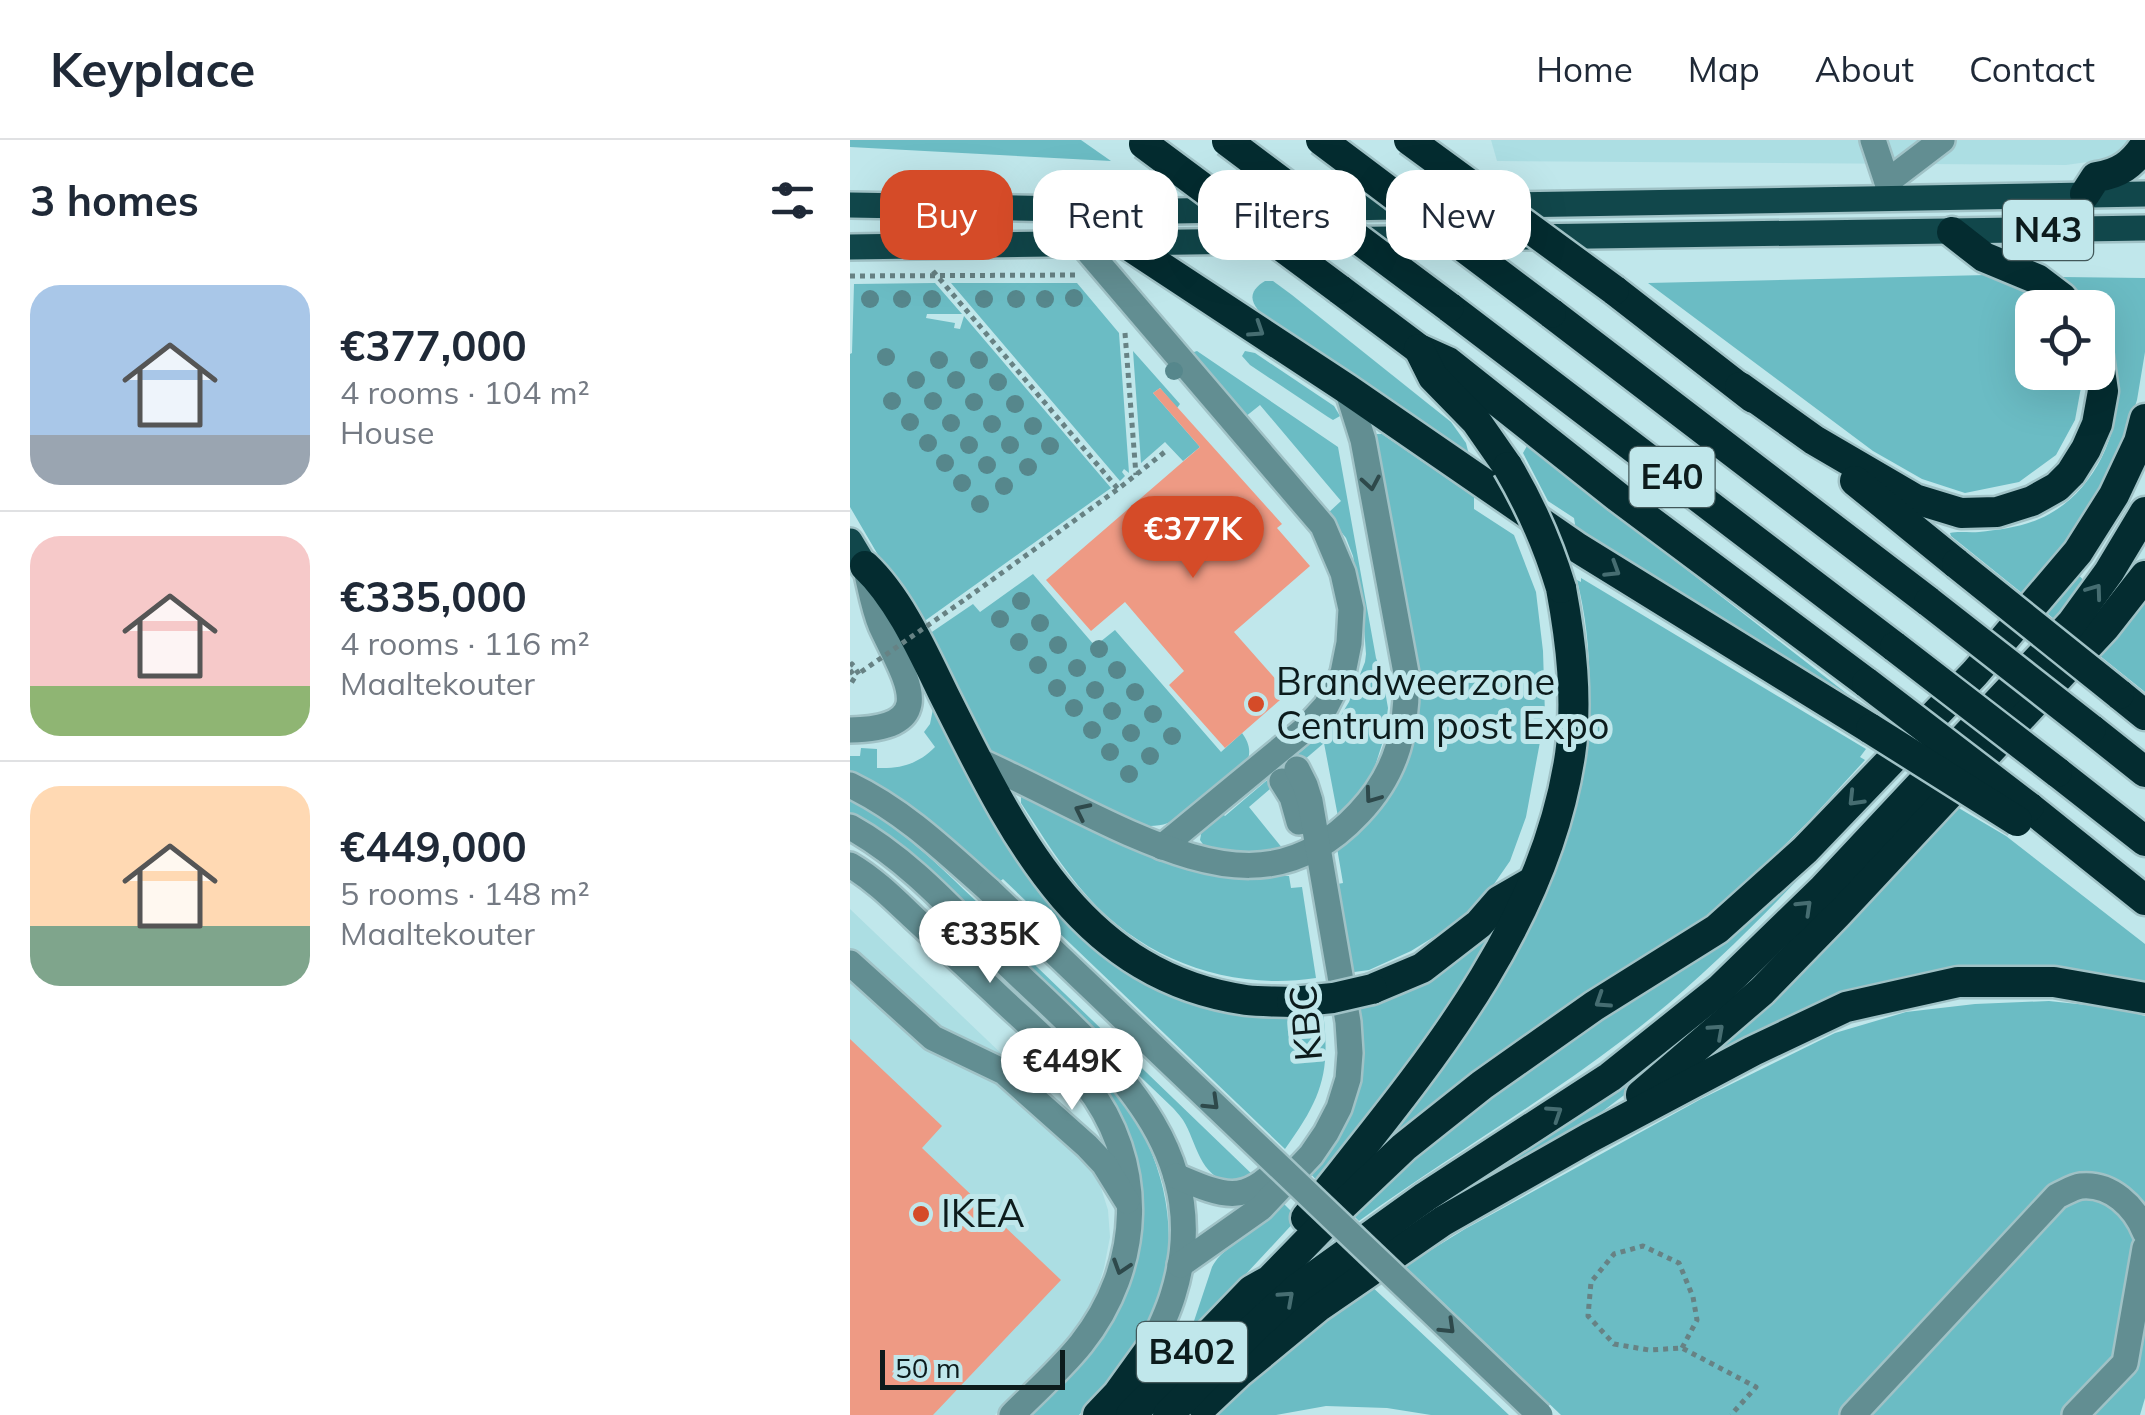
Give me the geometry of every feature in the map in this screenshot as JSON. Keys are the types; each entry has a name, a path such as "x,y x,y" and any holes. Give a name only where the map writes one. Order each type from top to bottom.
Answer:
{"highway":[{"name":"E40","path":"1227,140 1895,646 2145,841"},
{"name":"E40","path":"1321,140 1551,312 2145,772"},
{"path":"1409,140 1740,387 2145,714"},
{"path":"1141,142 1419,350 1448,362 1618,497 1867,684 2023,814 2141,897"},
{"path":"2085,194 2096,177 2126,168 2145,144"},
{"path":"1952,232 1984,257 2037,279 2051,290"},
{"path":"1151,260 1578,548 1871,730 2023,814"},
{"path":"1252,1290 1260,1270 1304,1221 1416,1078 1500,950 1553,828 1570,754 1572,669 1568,628 1561,588 1536,518 1508,467 1476,422 1434,377 1419,350"},
{"path":"1740,387 1814,440 1915,498 1962,512 1997,512 2032,501 2057,487 2086,449 2097,424 2103,390"},
{"path":"1252,1290 1270,1280 1345,1202 1450,1110 1594,1006 1717,929 1805,850 1976,673 2078,552 2114,496 2145,420"},
{"path":"1168,1415 1255,1327 1347,1250 1610,1077 1720,988 1823,889 2072,623 2145,512"},
{"path":"855,564 884,584 999,804 1044,873 1072,909 1103,937 1135,960 1175,980 1248,1000 1292,1002 1372,990 1422,968 1479,924 1499,901 1532,882"},
{"path":"1589,1138 1762,991 2105,627 2145,576"},
{"path":"1193,1415 1318,1307 1443,1221 1589,1138 1846,1007 1958,982 2054,982 2145,998"},
{"name":"B402","path":"1132,1415 1252,1290"},
{"path":"1098,1415 1149,1351"}],"main road":[{"name":"N43","path":"850,205 1173,210 1890,191 2145,194"},
{"name":"N43","path":"1178,242 2145,228"},
{"name":"N43","path":"850,247 880,247"}],"street":[{"path":"1873,140 1890,191 1942,140"},
{"path":"1095,260 1323,526 1343,573 1350,610 1343,673 1326,706 1304,730 1162,847"},
{"path":"977,760 1196,860 1244,867 1311,852 1344,829 1370,802 1390,769 1402,738 1407,705 1406,673 1363,440 1346,389"},
{"path":"850,730 876,730 894,724 908,710 911,692 855,564"},
{"name":"KBC","path":"1176,1176 1215,1192 1235,1195 1252,1190 1295,1149 1321,1110 1332,1075 1334,1037 1311,852 1310,801 1305,785 1290,775"},
{"path":"850,785 916,824 990,891 1540,1415"},
{"path":"850,828 870,838 920,880 1106,1060 1152,1120 1176,1176 1182,1219 1180,1265 1174,1292 1149,1351"},
{"name":"KBC","path":"1180,1265 1260,1208 1310,1155 1326,1133 1348,1079 1348,1022 1311,852"},
{"path":"850,865 890,895 1055,1050 1085,1082 1118,1141 1131,1206 1129,1242 1119,1276 1081,1344 1012,1415"},
{"path":"850,963 933,1038 1004,1072 1088,1146 1131,1206"},
{"path":"1853,1415 2057,1196 2080,1186 2102,1188 2120,1197 2138,1216 2145,1232"},
{"path":"2076,1415 2125,1362 2145,1248"}],"path":[{"path":"925,260 1118,489"},
{"path":"850,276 1108,275"},
{"path":"1125,332 1136,475"},
{"path":"850,685 855,676 852,664 859,674 1166,451"},
{"path":"1682,1348 1697,1320 1694,1297 1678,1263 1643,1246 1614,1254 1591,1282 1588,1316 1614,1344 1649,1350 1682,1348 1756,1387 1731,1415"}],"shaded area":[{"path":"850,140 1081,140 1111,161 850,147"},
{"path":"1491,140 2128,140 2109,159 2066,165 1497,161"},
{"path":"1986,275 2028,290 2015,290 2015,390 2081,390 2075,420 2056,455 2019,482 1965,493 1922,479 1873,451 1648,283"},
{"path":"2061,277 2145,278 2145,352 2137,400 2119,457 2103,491 2060,557 2108,604 2145,599 2145,692 1950,533 2002,529 2039,519 2075,494 2101,458 2116,416 2118,394 2115,290 2077,290"},
{"path":"1265,281 1273,281 1292,295 1451,422 1466,443 1471,463 1269,321 1252,296"},
{"path":"935,283 962,314 927,314 926,318 955,323 954,328 960,329 964,316 1111,488 919,625 850,507 850,354 854,284"},
{"path":"951,283 1077,283 1119,333 1129,473 1124,469 1125,476 1120,481"},
{"path":"1133,351 1180,404 1177,408 1160,388 1153,393 1200,447 1183,461 1165,442 1141,463"},
{"path":"1197,351 1338,447 1388,708 1384,738 1368,788 1339,822 1324,743 1249,807 1283,849 1250,857 1207,850 1200,840 1202,829 1220,811 1225,816 1338,720 1365,662 1363,614 1353,556 1346,538 1327,514 1341,501 1260,405 1245,417 1194,356"},
{"path":"1245,351 1255,353 1334,406 1340,416 1333,420 1250,365 1242,356"},
{"path":"1382,434 1474,497 1474,509 1514,535 1536,592 1545,715 1526,817 1510,861 1485,897 1450,927 1411,951 1369,970 1347,973 1332,885 1343,883 1337,848 1403,758 1372,436"},
{"path":"1527,446 1883,720 1576,530 1574,518 1548,501 1523,453"},
{"path":"1033,574 1095,646 1115,630 1221,752 1242,733 1249,752 1242,769 1174,820 1144,826 993,754 926,636 973,604 980,612"},
{"path":"1581,578 1866,749 1860,757 1865,760 1750,879 1699,923 1503,1050 1386,1143 1510,961 1545,894 1562,851 1575,807 1589,715 1585,624 1577,580 1581,582"},
{"path":"934,704 1116,961 1323,1012 1326,1053 1321,1085 1285,1149 1003,879 998,883 910,806 850,771 850,756 860,756 861,748 877,749 877,768 909,764 929,753 935,747 924,732"},
{"path":"1025,793 1150,853 1280,869 1281,876 1289,876 1291,888 1302,887 1316,978 1284,981 1222,975 1163,954 1136,938 1111,919 1070,875 1021,803"},
{"path":"850,801 902,834 948,875 978,903 975,907 983,915 1256,1178 1232,1182 1212,1174 1172,1107 912,858 850,815"},
{"path":"1957,807 2006,836 2145,944 2145,981 2082,970 2008,966 1920,977 1680,1079"},
{"path":"1827,841 1831,845 1732,946 1624,1039 1359,1221 1347,1209 1443,1122"},
{"path":"1879,859 1672,1059 1599,1114 1386,1247 1462,1183"},
{"path":"850,909 1097,1145 1097,1175 1108,1210 1110,1237 1095,1297 1070,1338 995,1415 850,1415"},
{"path":"1486,936 1491,940 1480,960 1323,1187 1307,1170 1326,1145 1353,1007 1425,981"},
{"path":"2049,1001 2115,1008 2145,1016 2145,1398 2140,1415 1561,1415 1405,1266 1701,1099 1835,1033 1906,1012"},
{"path":"1091,1062 1133,1115 1160,1176 1169,1242 1165,1276 1156,1309 1141,1338 1112,1379 1079,1415 1028,1415 1105,1330 1128,1282 1136,1253 1141,1224 1138,1169 1120,1117 1089,1067"},
{"path":"1281,1201 1298,1218 1191,1330 1216,1261"},
{"path":"1368,1283 1509,1415 1431,1415 1387,1408 1326,1406 1276,1415 1202,1415"}],"building":[{"path":"1160,388 1282,524 1277,528 1310,566 1234,632 1288,693 1225,748 1169,685 1184,671 1125,602 1091,631 1046,580 1200,447 1153,393"},
{"name":"IKEA","path":"850,1039 942,1126 922,1148 1061,1280 933,1415 850,1415"}],"place":[{"name":"Brandweerzone Centrum post Expo","path":"1256,704"},
{"name":"IKEA","path":"921,1214"}]}
